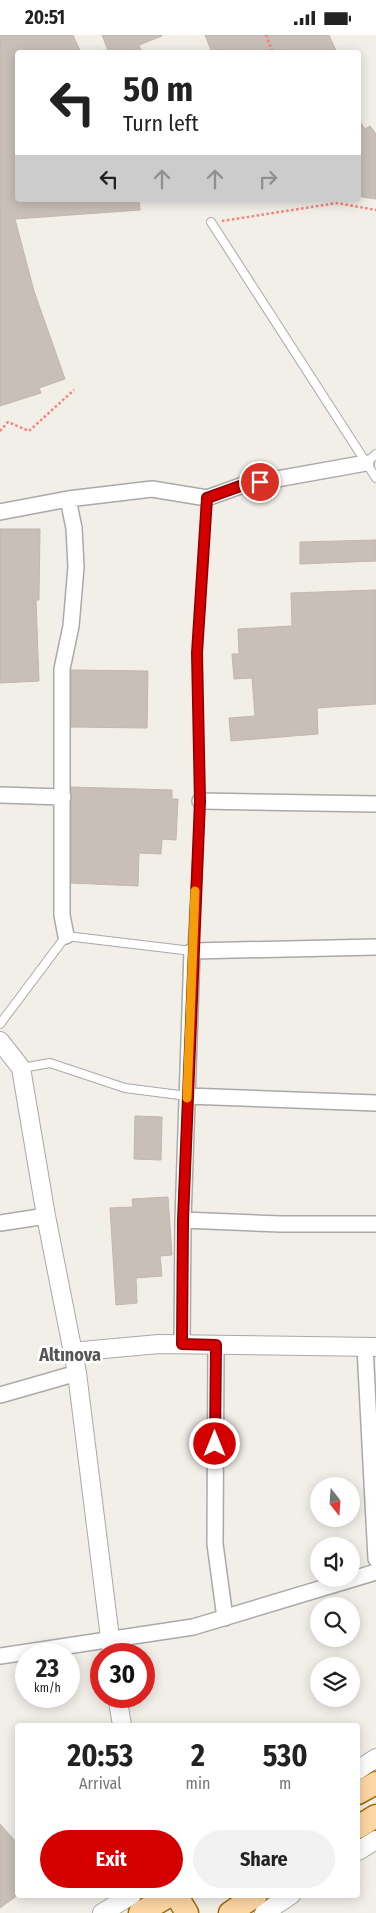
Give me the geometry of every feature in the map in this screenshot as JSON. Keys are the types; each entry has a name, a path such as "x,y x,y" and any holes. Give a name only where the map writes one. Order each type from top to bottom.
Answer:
{"main road":[{"path":"360,1792 376,1783"},
{"path":"360,1826 376,1816"},
{"path":"140,1913 164,1898"},
{"path":"169,1898 187,1913"},
{"path":"230,1913 252,1898"}],"street":[{"path":"0,512 68,499 152,489 207,498 243,485 371,458"},
{"path":"66,936 62,915 62,669 71,626 76,567 74,527 68,499"},
{"path":"0,795 63,797"},
{"path":"200,801 376,804"},
{"path":"182,1344 183,1220 192,951 376,947"},
{"path":"0,1041 22,1068 46,1216 71,1351 77,1373 111,1643"},
{"path":"187,1096 376,1103"},
{"path":"0,1223 46,1216"},
{"path":"183,1220 376,1225"},
{"path":"71,1351 159,1343 370,1347 376,1559"},
{"path":"216,1345 215,1543 225,1618"},
{"path":"0,1395 77,1373"},
{"path":"128,1643 225,1618 376,1572"},
{"path":"0,1656 90,1649"},
{"path":"119,1708 122,1723"},
{"path":"360,1769 376,1758"},
{"path":"360,1850 376,1840"},
{"path":"102,1913 127,1898"},
{"path":"264,1913 286,1898"}],"lane":[{"path":"211,222 371,458 376,478"},
{"path":"0,1024 66,936 192,951 200,801 197,653 207,498"},
{"path":"22,1068 50,1063 125,1088 187,1096"}],"path":[{"path":"266,35 272,50"},
{"path":"211,222 337,203 376,210"},
{"path":"0,431 8,422 29,431 74,390"}],"building":[{"path":"0,35 73,35 80,50 15,50 15,202 139,202 140,210 15,219 34,291 65,379 39,388 41,393 0,406"},
{"path":"102,35 162,35 139,45 141,50 108,50"},
{"path":"205,35 329,35 336,50 211,50"},
{"path":"361,123 365,129 370,126 376,134 376,199 362,197"},
{"path":"0,529 40,529 39,600 36,600 39,681 0,683"},
{"path":"376,540 376,561 300,564 300,542"},
{"path":"376,590 376,704 317,708 318,734 231,741 229,718 255,716 252,678 234,679 232,654 239,654 238,629 292,626 291,593"},
{"path":"71,670 148,671 147,728 71,727"},
{"path":"71,787 172,790 172,799 178,799 176,840 162,839 161,854 139,853 138,886 71,883"},
{"path":"135,1116 162,1117 161,1160 134,1159"},
{"path":"168,1197 172,1255 160,1256 162,1276 136,1278 137,1303 116,1305 110,1208 133,1207 132,1199"},
{"path":"0,1824 15,1841 15,1897 0,1908"}],"slow traffic":[{"path":"187,1098 195,891"}],"district":[{"name":"Altınova","path":"70,1355"}],"route":[{"path":"215,1444 216,1345 182,1344 183,1220 192,951 200,801 197,653 207,498 243,485 260,482"}]}
